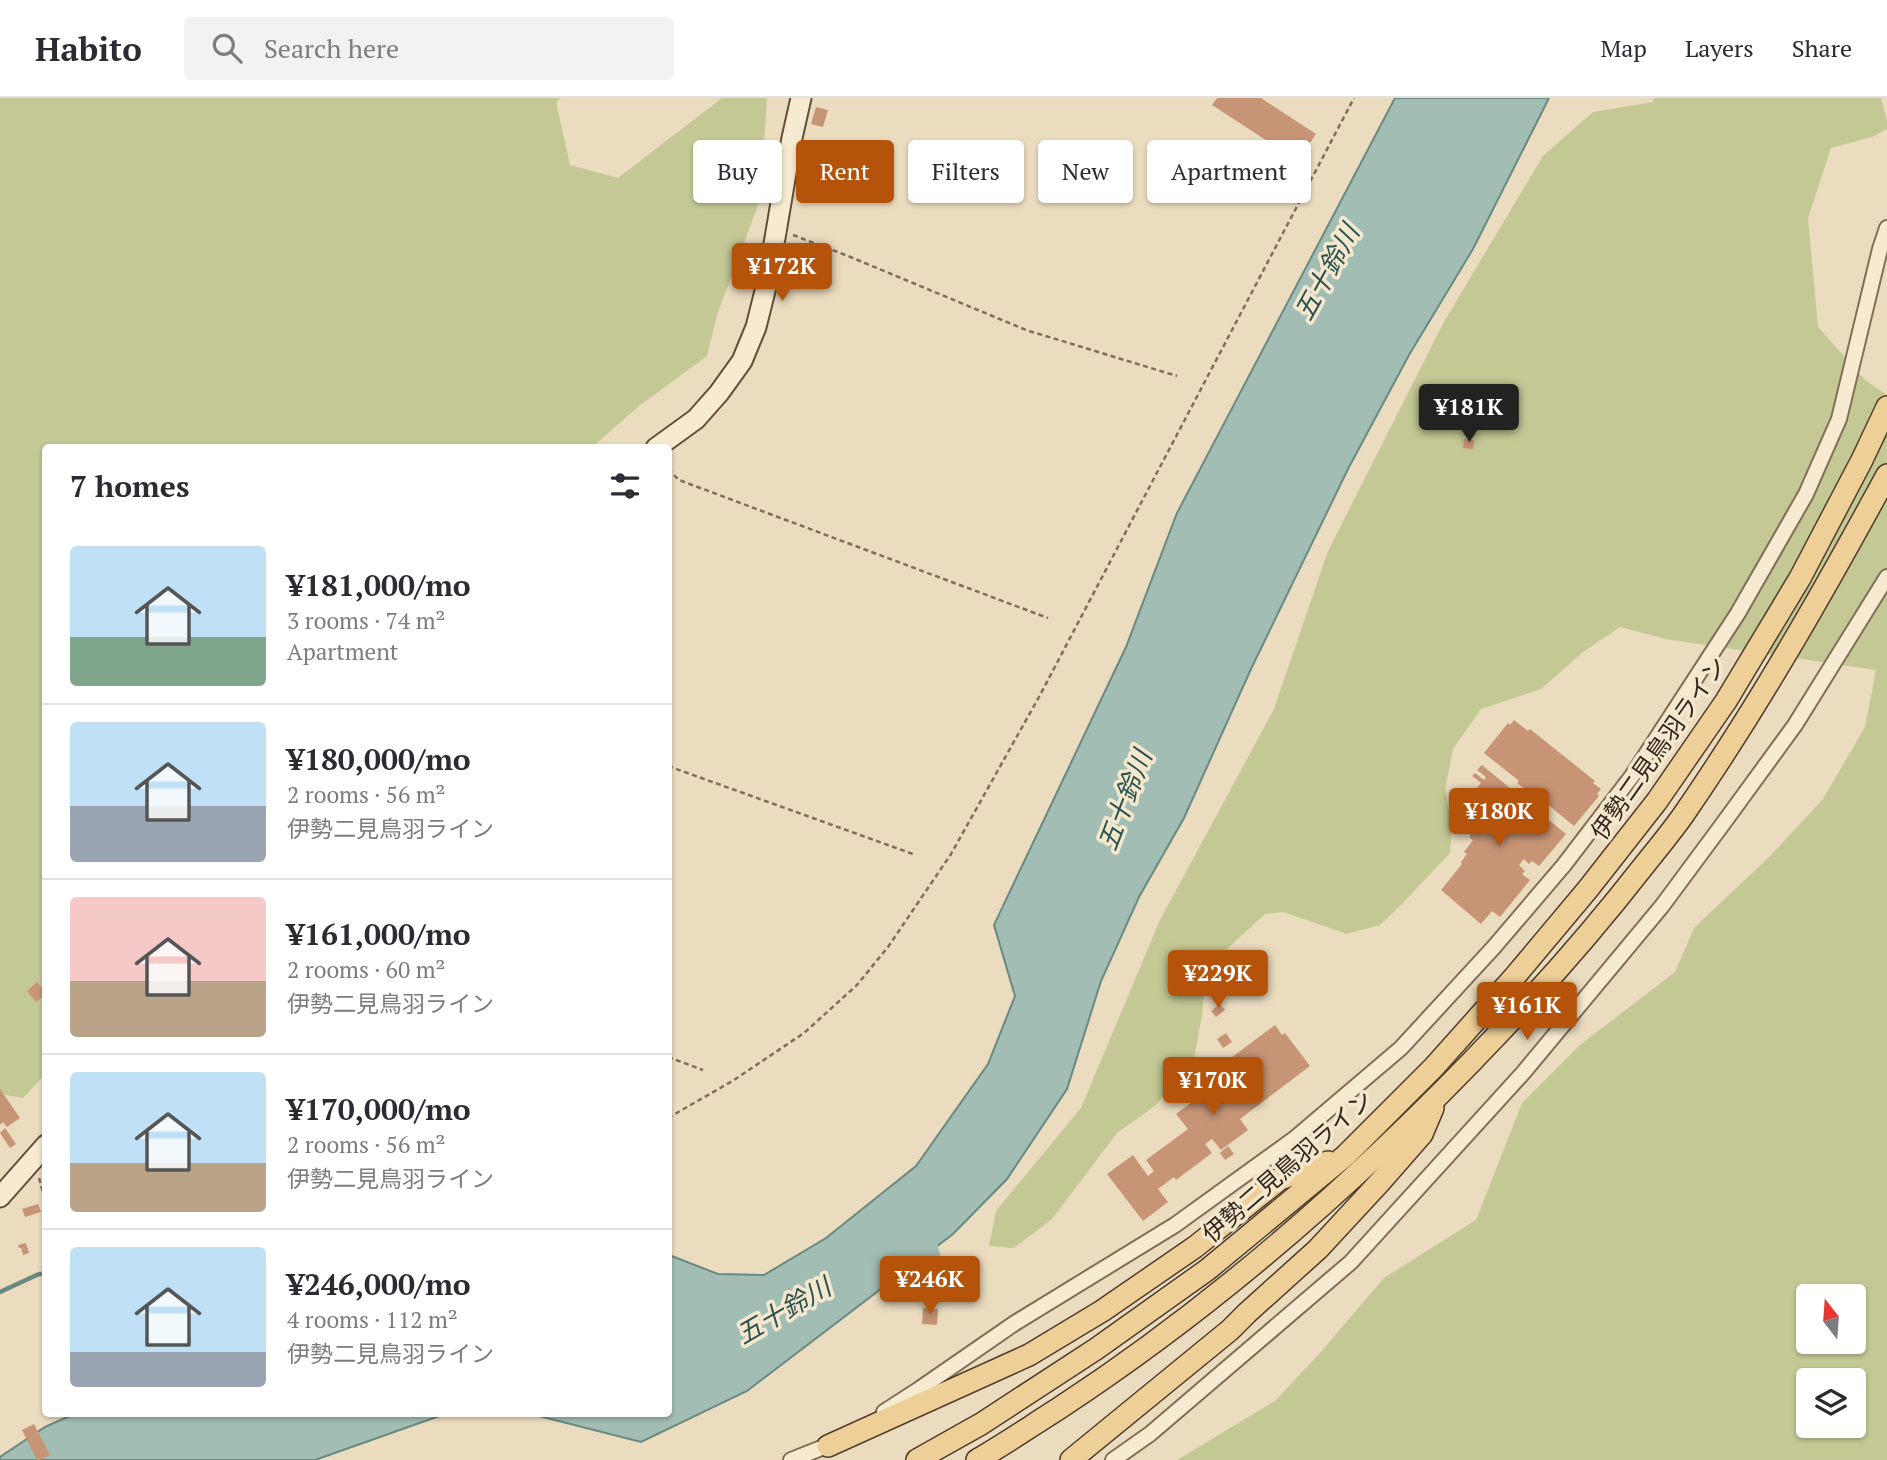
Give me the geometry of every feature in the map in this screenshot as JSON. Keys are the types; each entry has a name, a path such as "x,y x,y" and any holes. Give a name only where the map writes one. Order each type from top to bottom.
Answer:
{"main road":[{"path":"661,444 695,419 719,393 741,361 756,327 768,279 801,98"},
{"name":"伊勢二見鳥羽ライン","path":"917,1460 981,1424 1118,1334 1207,1270 1345,1156 1434,1067 1588,889 1657,801 1726,701 1800,578 1887,407"},
{"name":"伊勢二見鳥羽ライン","path":"977,1460 1113,1373 1221,1292 1331,1198 1436,1100 1535,995 1612,907 1682,817 1750,715 1810,615 1887,475"},
{"path":"1071,1460 1230,1330 1318,1249 1422,1134 1436,1100"},
{"path":"0,1197 42,1150"},
{"path":"828,1446 1029,1355 1102,1311 1195,1247 1280,1179 1345,1156"}],"street":[{"path":"791,1460 828,1446 918,1390 1015,1323 1175,1225 1294,1139 1401,1048 1494,947 1564,864 1632,776 1738,613 1806,494 1839,419 1887,228"},
{"path":"1113,1460 1150,1434 1351,1262 1523,1073 1662,906 1726,821 1795,725 1887,577"}],"path":[{"path":"672,1116 734,1080 804,1033 858,985 888,947 951,854 1039,697 1354,98"},
{"path":"777,229 1026,330 1177,376"},
{"path":"672,473 679,480 1048,618"},
{"path":"672,767 913,855"},
{"path":"672,1058 703,1070"}],"green space":[{"path":"0,98 561,98 556,102 570,165 618,178 722,98 767,98 764,140 693,140 693,203 759,203 717,315 707,356 639,406 596,444 42,444 42,1077 23,1098 0,1094"},
{"path":"1654,98 1881,98 1887,121 1887,129 1872,137 1831,148 1808,218 1818,327 1865,380 1887,395 1887,1460 1177,1460 1275,1401 1384,1278 1476,1220 1522,1103 1580,1045 1675,972 1694,928 1770,856 1823,799 1865,727 1876,670 1665,639 1620,627 1583,652 1541,689 1481,709 1453,749 1445,790 1452,828 1450,853 1380,925 1347,934 1283,912 1265,914 1206,968 1202,1015 1194,1059 1156,1105 1117,1133 1052,1219 1014,1248 989,1246 996,1211 1081,1108 1160,920 1274,709 1328,551 1445,320 1543,156 1593,112 1653,102"}],"water":[{"name":"五十鈴川","path":"1395,98 1549,98 1473,249 1409,355 1348,469 1251,669 1184,818 1139,897 1101,981 1067,1089 1007,1179 953,1234 747,1391 641,1442 543,1417 672,1417 672,1256 718,1274 764,1275 826,1238 916,1166 988,1064 1015,996 994,925 1126,647 1177,513"},
{"path":"67,1417 437,1417 315,1460 0,1460 0,1457 45,1427"}],"building":[{"path":"1217,98 1261,98 1316,134 1311,142 1266,140 1212,105"},
{"path":"816,107 828,110 823,127 811,124"},
{"path":"1464,439 1474,440 1473,449 1463,448"},
{"path":"1514,720 1528,731 1530,729 1595,781 1593,783 1601,789 1597,794 1599,796 1574,826 1530,790 1529,792 1517,783 1519,781 1484,753 1508,723 1510,725"},
{"path":"1482,765 1566,834 1539,866 1532,861 1529,864 1524,859 1519,865 1525,871 1522,874 1530,880 1500,917 1492,911 1481,924 1441,890 1462,864 1467,854 1464,852 1473,840 1470,838 1470,826 1476,818 1462,806 1481,783 1472,776 1475,773 1484,780 1486,777 1477,770"},
{"path":"37,982 42,989 42,997 36,1002 27,991"},
{"path":"1220,1004 1225,1010 1216,1017 1211,1011"},
{"path":"1275,1025 1282,1035 1285,1033 1310,1066 1240,1119 1248,1130 1221,1150 1212,1139 1205,1144 1212,1153 1176,1180 1174,1177 1158,1189 1168,1202 1143,1221 1107,1174 1133,1155 1148,1176 1154,1171 1146,1160 1188,1129 1176,1114 1192,1102 1189,1098 1196,1094 1192,1087 1217,1069 1223,1077 1230,1071 1224,1063"},
{"path":"1226,1033 1232,1042 1223,1048 1217,1039"},
{"path":"0,1089 20,1118 7,1127 3,1122 0,1125"},
{"path":"5,1128 16,1144 10,1148 0,1133"},
{"path":"1228,1146 1234,1154 1225,1160 1220,1153"},
{"path":"38,1204 41,1212 25,1217 22,1209"},
{"path":"26,1243 29,1253 23,1255 18,1245"},
{"path":"923,1308 938,1309 937,1325 922,1324"},
{"path":"34,1424 50,1455 40,1460 37,1460 22,1430"}],"waterway":[{"path":"919,1226 930,1274"},
{"path":"0,1292 42,1274"}]}
